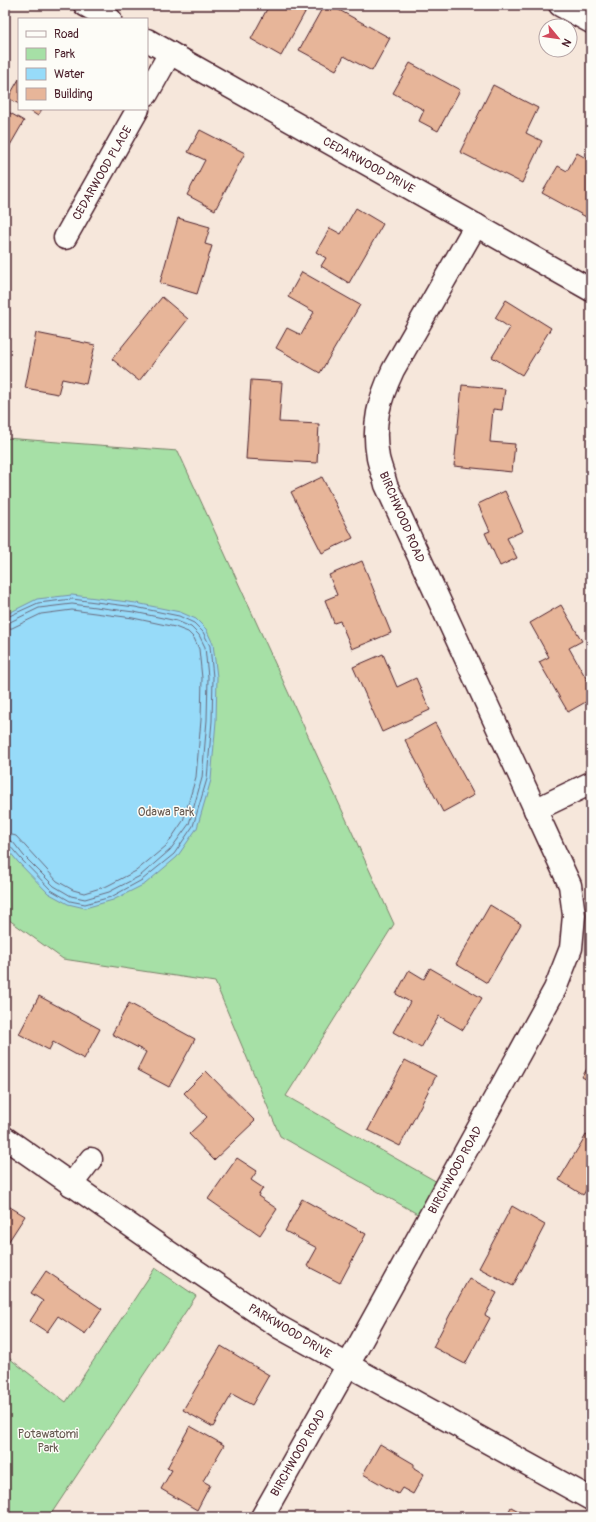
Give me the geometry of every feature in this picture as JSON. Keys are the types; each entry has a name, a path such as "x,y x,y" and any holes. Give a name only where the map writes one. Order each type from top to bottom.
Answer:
{"street":[{"path":"85,5 108,18"},
{"path":"560,5 591,22"},
{"name":"CEDARWOOD DRIVE","path":"148,41 591,290"},
{"path":"148,92 170,53"},
{"name":"CEDARWOOD PLACE","path":"65,238 137,110"},
{"name":"BIRCHWOOD ROAD","path":"262,1517 348,1365 555,989 571,948 574,915 570,885 386,485 378,458 376,423 382,394 393,370 476,225"},
{"path":"535,810 591,784"},
{"name":"PARKWOOD DRIVE","path":"5,1138 71,1185 279,1327 591,1499"},
{"path":"71,1185 91,1159"}],"green space":[{"name":"Odawa Park","path":"5,438 178,451 394,924 286,1096 446,1187 428,1220 280,1136 215,982 63,959 5,917"},
{"name":"Potawatomi Park","path":"155,1268 196,1296 49,1517 5,1517 5,1355 66,1402"}],"water":[{"path":"72,595 136,603 180,612 196,619 206,629 213,644 217,677 216,721 211,780 197,828 177,857 145,884 113,900 85,908 68,904 48,893 18,862 5,846 5,615 37,599"}],"building":[{"path":"259,5 309,5 281,56 251,39 267,9"},
{"path":"324,5 330,5 390,38 372,71 344,56 336,70 299,50"},
{"path":"410,63 460,90 438,131 419,121 424,110 393,93"},
{"path":"18,81 18,103 8,98"},
{"path":"493,85 538,108 526,133 542,141 522,183 460,152"},
{"path":"5,110 24,121 5,154"},
{"path":"29,110 41,110 38,116"},
{"path":"200,130 245,153 215,210 187,195 205,160 188,152"},
{"path":"577,153 591,161 591,212 588,218 542,193 558,166 567,171"},
{"path":"356,208 383,224 349,283 321,266 326,258 316,252 330,228 341,234"},
{"path":"178,218 210,227 205,244 212,246 197,294 160,283"},
{"path":"302,272 360,305 320,373 276,348 287,328 301,335 314,312 288,297"},
{"path":"162,297 188,319 139,381 112,359"},
{"path":"506,300 551,328 522,375 492,357 510,328 495,318"},
{"path":"5,333 9,338 5,341"},
{"path":"36,333 95,345 86,384 62,379 58,394 25,388"},
{"path":"251,380 282,382 279,422 319,424 317,463 246,459"},
{"path":"462,385 505,389 502,410 493,409 490,442 515,444 512,472 454,466"},
{"path":"322,477 353,538 322,553 291,492"},
{"path":"505,491 523,531 507,538 517,558 500,566 485,533 490,531 478,504"},
{"path":"362,561 391,633 352,649 340,621 334,623 325,600 337,595 329,575"},
{"path":"561,605 582,641 569,648 591,687 591,699 568,712 539,662 549,657 530,623"},
{"path":"383,654 397,687 416,678 430,710 382,732 353,667"},
{"path":"435,723 474,795 443,812 405,740"},
{"path":"490,905 521,924 487,983 456,964"},
{"path":"430,968 482,998 463,1030 439,1016 421,1048 393,1032 410,1002 396,994 409,970 424,979"},
{"path":"39,996 100,1029 84,1059 53,1042 49,1050 19,1034"},
{"path":"129,1003 195,1039 169,1087 137,1070 146,1052 112,1034"},
{"path":"405,1060 436,1076 400,1146 368,1130"},
{"path":"591,1062 591,1082 582,1077"},
{"path":"206,1071 255,1121 214,1160 189,1134 207,1117 184,1093"},
{"path":"586,1135 591,1138 591,1183 583,1195 559,1180"},
{"path":"237,1158 257,1171 251,1180 263,1188 258,1196 277,1209 260,1235 208,1199"},
{"path":"302,1199 366,1234 340,1283 307,1266 317,1248 285,1231"},
{"path":"5,1204 25,1216 5,1247"},
{"path":"512,1206 545,1225 513,1286 479,1268"},
{"path":"46,1271 102,1309 85,1334 58,1316 47,1332 30,1321 43,1301 31,1293"},
{"path":"469,1278 497,1293 485,1315 490,1318 465,1364 433,1347"},
{"path":"221,1346 269,1375 252,1405 232,1394 213,1427 183,1410"},
{"path":"190,1426 224,1445 203,1481 210,1485 197,1510 161,1489 172,1470 167,1468"},
{"path":"380,1444 414,1464 414,1468 424,1474 413,1494 402,1488 398,1494 363,1474"},
{"path":"511,1507 530,1517 506,1517"}]}
